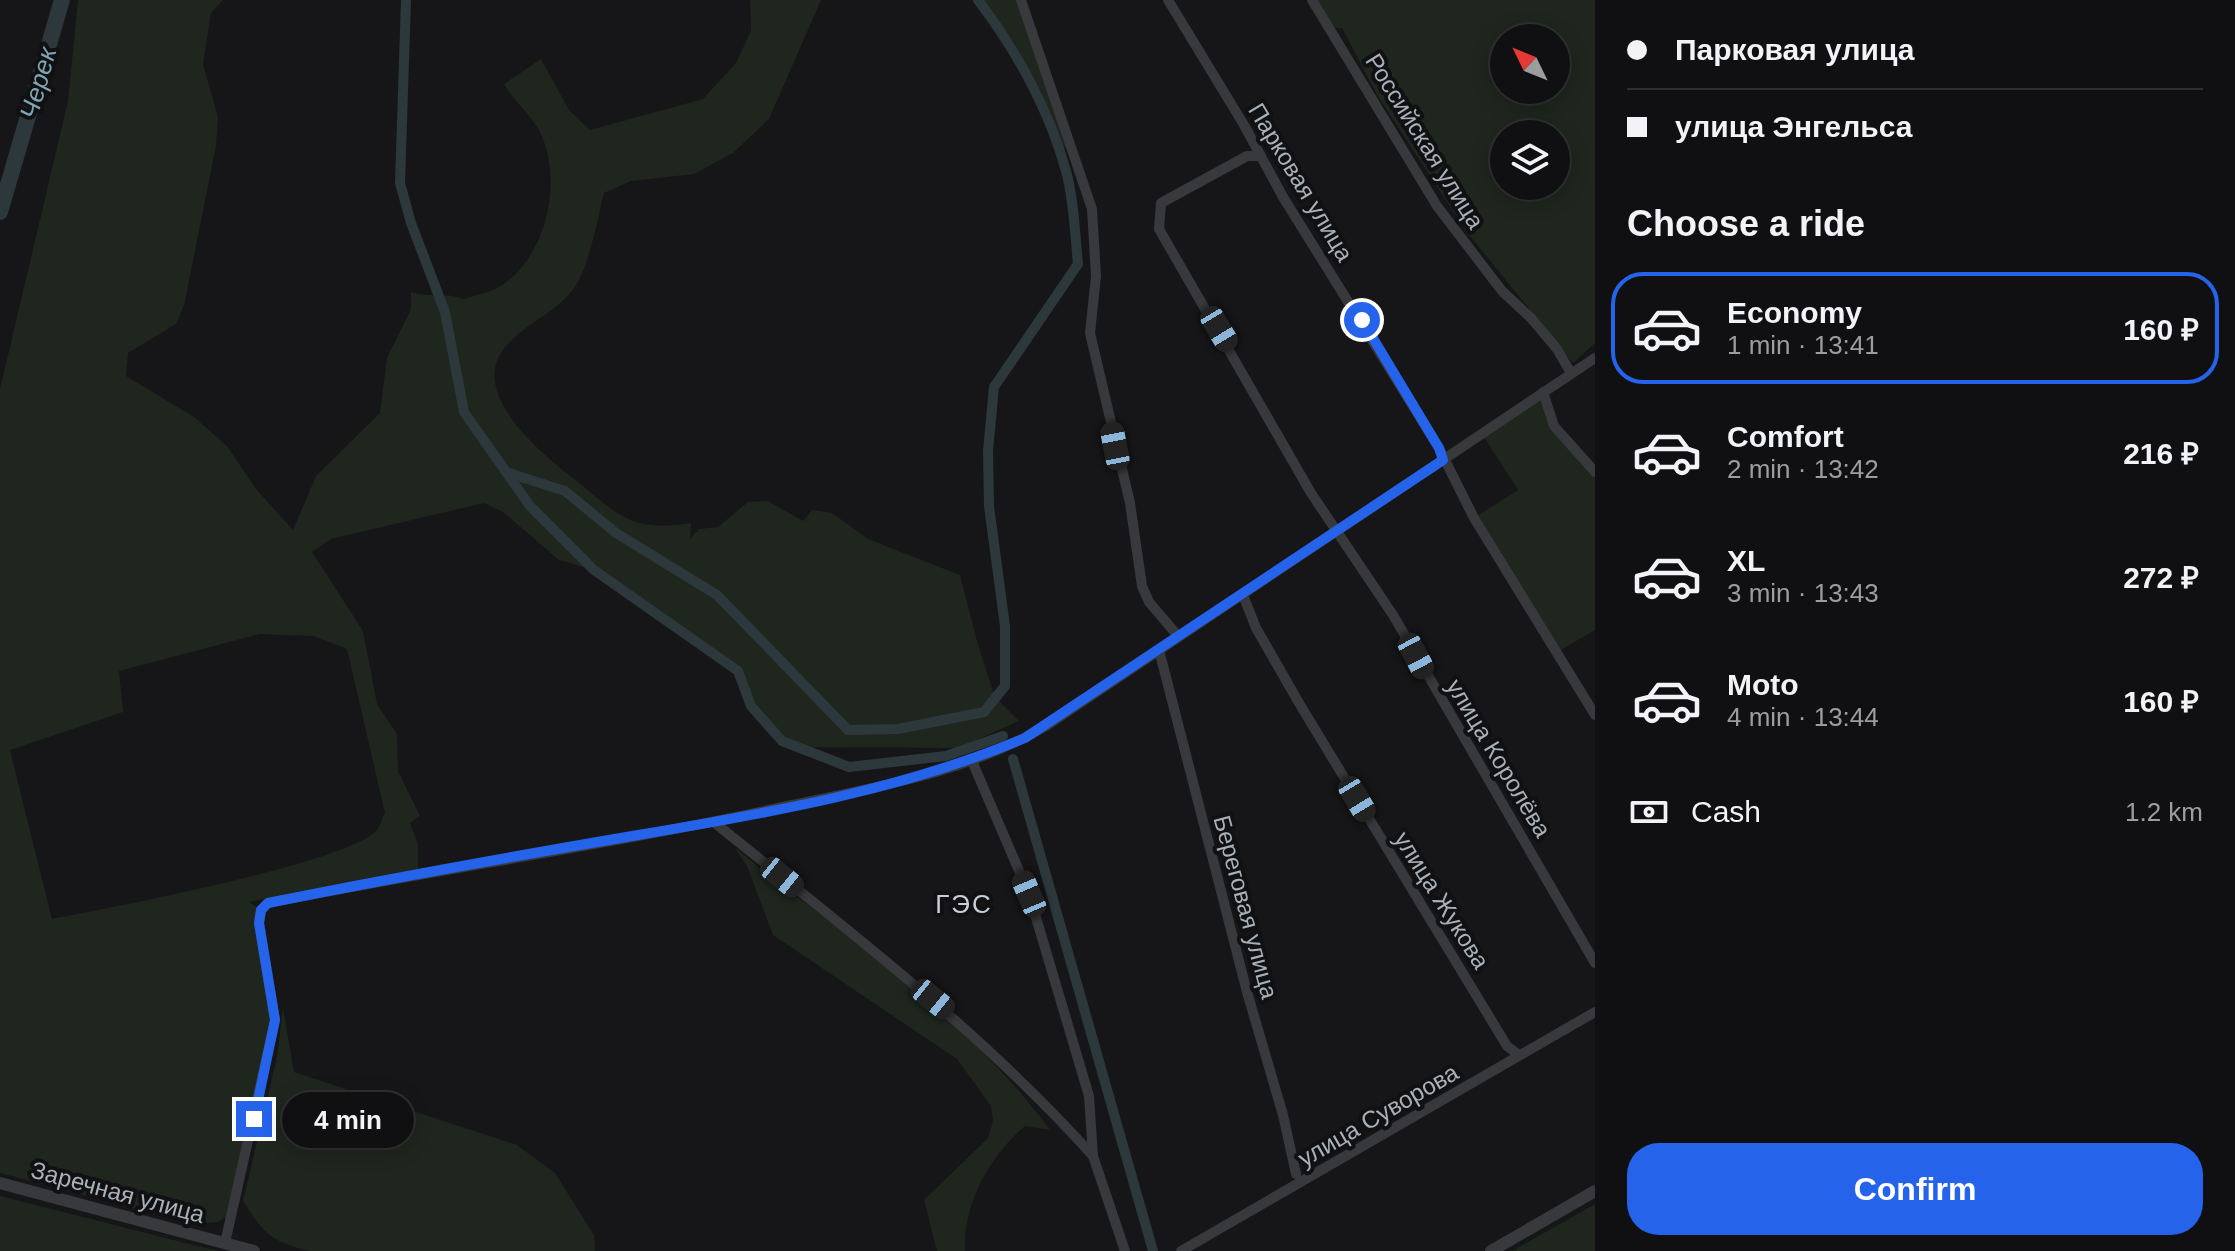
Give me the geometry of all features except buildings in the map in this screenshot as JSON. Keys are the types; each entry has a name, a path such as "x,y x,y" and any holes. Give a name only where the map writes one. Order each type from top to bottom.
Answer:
{"street":[{"path":"1021,0 1092,209 1096,276 1090,333 1100,363 1115,446 1130,503 1142,586 1149,602 1178,636"},
{"name":"Парковая улица","path":"1168,0 1393,370 1595,715"},
{"name":"Российская улица","path":"1312,0 1437,206 1502,291 1540,328 1571,373"},
{"path":"1253,141 1247,156 1261,156"},
{"name":"улица Королёва","path":"1247,156 1161,203 1157,222 1311,493 1393,615 1595,963"},
{"path":"225,1243 275,1020 259,923 261,910 268,903 715,823 889,787 972,761 1046,726 1595,358"},
{"path":"1543,392 1554,426 1595,472"},
{"name":"улица Жукова","path":"1243,595 1256,628 1324,745 1507,1046 1519,1055"},
{"name":"Береговая улица","path":"1159,650 1300,1178"},
{"path":"972,761 1029,894 1089,1096 1093,1156 1125,1251"},
{"path":"715,823 953,1015 1046,1104 1093,1156"},
{"name":"улица Суворова","path":"1181,1251 1289,1188 1300,1178 1595,1012"},
{"name":"Заречная улица","path":"0,1183 254,1251"},
{"path":"1491,1251 1595,1191"}],"shaded area":[{"path":"78,0 223,0 211,13 203,64 218,117 216,146 184,305 176,324 128,353 126,376 194,417 227,446 256,489 293,530 316,476 380,413 387,358 411,309 411,292 464,299 491,291 515,275 538,241 550,200 548,158 540,132 504,84 541,59 569,110 590,130 703,99 736,63 751,31 750,0 821,0 769,119 733,153 694,174 631,181 604,193 592,244 578,282 565,299 506,346 496,364 495,383 512,420 543,453 614,511 638,523 691,523 690,539 699,529 718,527 748,502 768,501 803,521 812,510 832,513 868,539 960,575 995,697 1019,721 958,748 797,747 782,741 751,706 738,671 594,570 559,560 503,512 484,503 331,539 312,552 363,631 377,704 397,734 398,771 420,816 410,823 418,844 418,869 249,902 261,910 275,1020 232,1212 218,1222 193,1224 0,1173 0,389 68,101","holes":["260,634 314,636 347,649 385,813 377,830 357,843 275,870 52,919 10,750 123,712 119,671"]},
{"path":"978,0 1021,0 1071,144 1059,151 1020,61"},
{"path":"1312,0 1595,0 1595,343 1573,363 1466,231 1377,95 1342,28 1330,28"},
{"path":"1543,392 1554,426 1595,472 1595,630 1556,653 1474,518 1518,490 1482,434"},
{"path":"734,847 860,945 942,1014 981,1050 1050,1130 1025,1126 1000,1152 974,1199 968,1216 965,1251 937,1251 924,1200 988,1138 993,1121 991,1106 957,1059 773,935 747,866"},
{"path":"283,1008 294,1072 517,1145 555,1173 594,1235 595,1251 308,1251 269,1234 243,1201 277,1057"},
{"path":"0,1196 217,1251 0,1251"},
{"path":"1595,1204 1595,1251 1512,1251"}],"waterway":[{"name":"Черек","path":"0,212 62,0"},
{"path":"406,0 400,183 411,223 445,312 464,412 530,506 594,570 738,671 751,706 782,741 849,767 946,756 1003,736"},
{"path":"506,472 565,491 616,533 717,595 848,730 898,729 984,712 1005,686 1005,626 989,506 988,451 994,387 1078,264 1069,182 1059,148 1041,103 1018,60 978,0"},
{"path":"1013,759 1153,1251"}],"district":[{"name":"ГЭС","path":"964,904"}],"route":[{"path":"254,1119 275,1020 259,923 261,910 268,903 715,823 889,787 972,761 1025,738 1443,460 1439,448 1362,320"}]}
